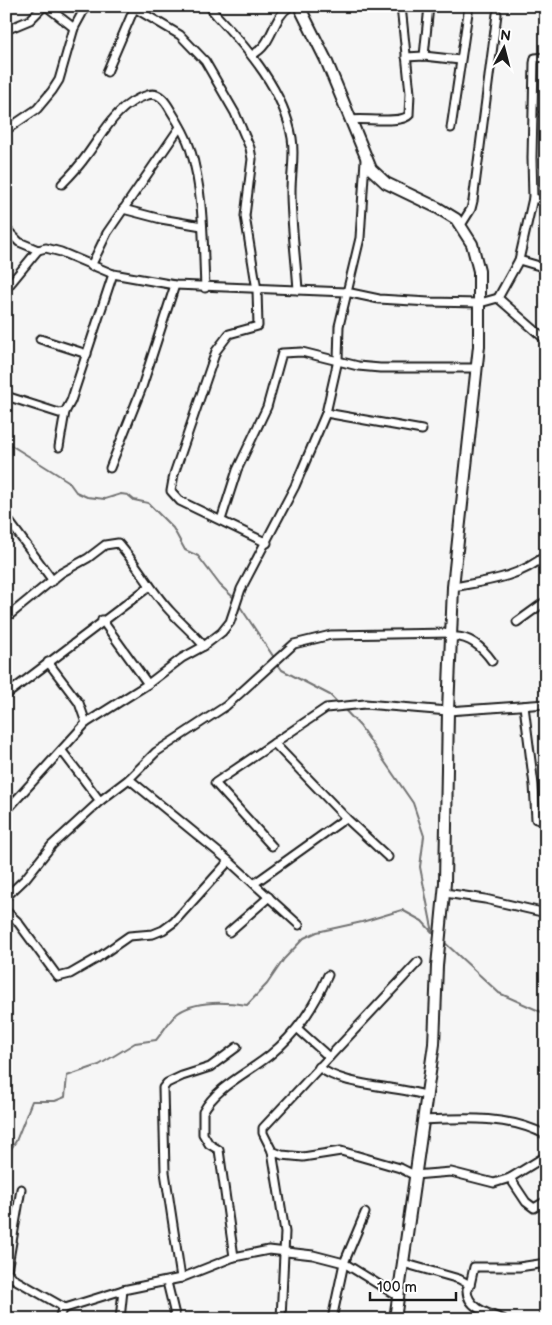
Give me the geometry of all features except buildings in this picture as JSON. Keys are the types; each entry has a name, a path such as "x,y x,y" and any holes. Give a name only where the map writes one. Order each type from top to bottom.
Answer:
{"street":[{"path":"6,30 30,20 45,6 74,28"},
{"path":"6,130 37,110 52,91 59,80 74,28 86,6"},
{"path":"213,6 212,10 252,55 276,96 291,137 291,191 298,290"},
{"path":"350,120 365,118 397,120 409,115 410,93 402,6"},
{"path":"424,56 430,6"},
{"path":"451,128 469,6"},
{"path":"252,55 267,44 283,11 298,7 326,60 365,160 380,179 438,208 461,225 476,256 479,271 480,304 476,368 453,587 448,711 445,894 428,1096 414,1175 396,1319"},
{"path":"108,72 132,8 180,35 205,61 235,113 250,148 252,159 245,216 257,290 258,326 229,334 216,352 174,474 171,491 180,501 267,543"},
{"path":"461,225 471,209 473,201 497,14"},
{"path":"406,57 424,56 460,60"},
{"path":"6,289 38,250 46,248 61,252 113,274 175,285 205,288 346,292 379,299 480,304 498,298 519,260 533,198 532,158 535,58 546,57"},
{"path":"62,184 88,154 102,130 136,100 152,94 160,97 190,146 197,175 205,288"},
{"path":"91,266 107,233 180,127"},
{"path":"6,811 86,723 148,684 182,658 204,646 227,628 241,589 267,543 306,465 326,413 338,360 339,326 360,238 365,160"},
{"path":"533,198 546,201"},
{"path":"123,209 161,219 202,226"},
{"path":"6,229 19,242 38,250"},
{"path":"519,260 546,268"},
{"path":"59,447 65,412 71,401 113,274"},
{"path":"110,468 141,390 175,285"},
{"path":"498,298 546,340"},
{"path":"40,339 87,354"},
{"path":"221,520 237,470 267,407 279,357 282,353 291,351 380,368 476,368"},
{"path":"6,396 59,413 65,412"},
{"path":"326,413 422,430"},
{"path":"6,517 53,581"},
{"path":"6,618 61,573 88,558 105,545 118,543 136,563 150,586 171,612 189,628 204,646"},
{"path":"453,587 512,575 535,565 546,555"},
{"path":"6,695 102,620 150,586"},
{"path":"517,622 546,601"},
{"path":"102,620 148,684"},
{"path":"6,897 25,879 52,845 100,801 129,779 156,752 243,692 282,653 294,644 308,639 331,635 451,635 476,644 492,661"},
{"path":"48,662 79,703 86,723"},
{"path":"272,846 215,783 326,708 365,704 448,711 546,704"},
{"path":"524,706 534,785 536,819 539,822 546,822"},
{"path":"274,742 346,818 388,857"},
{"path":"62,751 100,801"},
{"path":"129,779 254,883 299,925"},
{"path":"254,883 346,818"},
{"path":"6,910 17,921 58,977 70,974 96,959 129,936 153,934 163,930 174,922 228,861"},
{"path":"445,894 486,899 546,913"},
{"path":"229,932 269,897"},
{"path":"281,1319 285,1251 284,1232 272,1151 263,1133 263,1128 418,962"},
{"path":"234,1257 219,1150 209,1144 203,1134 203,1112 224,1088 268,1056 298,1029 328,975"},
{"path":"298,1029 329,1057"},
{"path":"181,1278 165,1172 163,1088 167,1083 210,1067 237,1047"},
{"path":"319,1068 326,1074 348,1081 408,1089 428,1096"},
{"path":"423,1120 500,1120 536,1130 546,1135"},
{"path":"272,1151 282,1155 303,1157 341,1151 400,1168 414,1175 451,1172 494,1183 510,1178 546,1156"},
{"path":"510,1178 526,1202 534,1208 546,1201"},
{"path":"21,1189 7,1270 14,1279 65,1308"},
{"path":"332,1319 344,1263 365,1213"},
{"path":"59,1319 60,1311 65,1308 124,1290 181,1278 234,1257 269,1250 313,1255 344,1263 399,1297"},
{"path":"403,1263 459,1279 470,1285"},
{"path":"498,1318 472,1304 467,1292 474,1267 519,1267 546,1263"},
{"path":"166,1282 176,1319"},
{"path":"120,1319 124,1290"}],"waterway":[{"path":"6,442 68,481 76,492 87,497 105,499 121,494 128,495 134,500 148,503 173,528 185,550 198,556 220,585 235,599"},
{"path":"239,605 275,659"},
{"path":"277,663 282,670 330,695 339,704"},
{"path":"344,709 360,726 413,803 424,836 420,867 433,933"},
{"path":"6,1157 16,1141 32,1101 55,1101 65,1097 67,1076 99,1065 135,1043 156,1040 169,1022 185,1009 212,1003 247,1005 267,984 284,959 304,938 317,932 362,922 402,910 422,921 432,932"},
{"path":"444,942 499,993 546,1014"}]}
